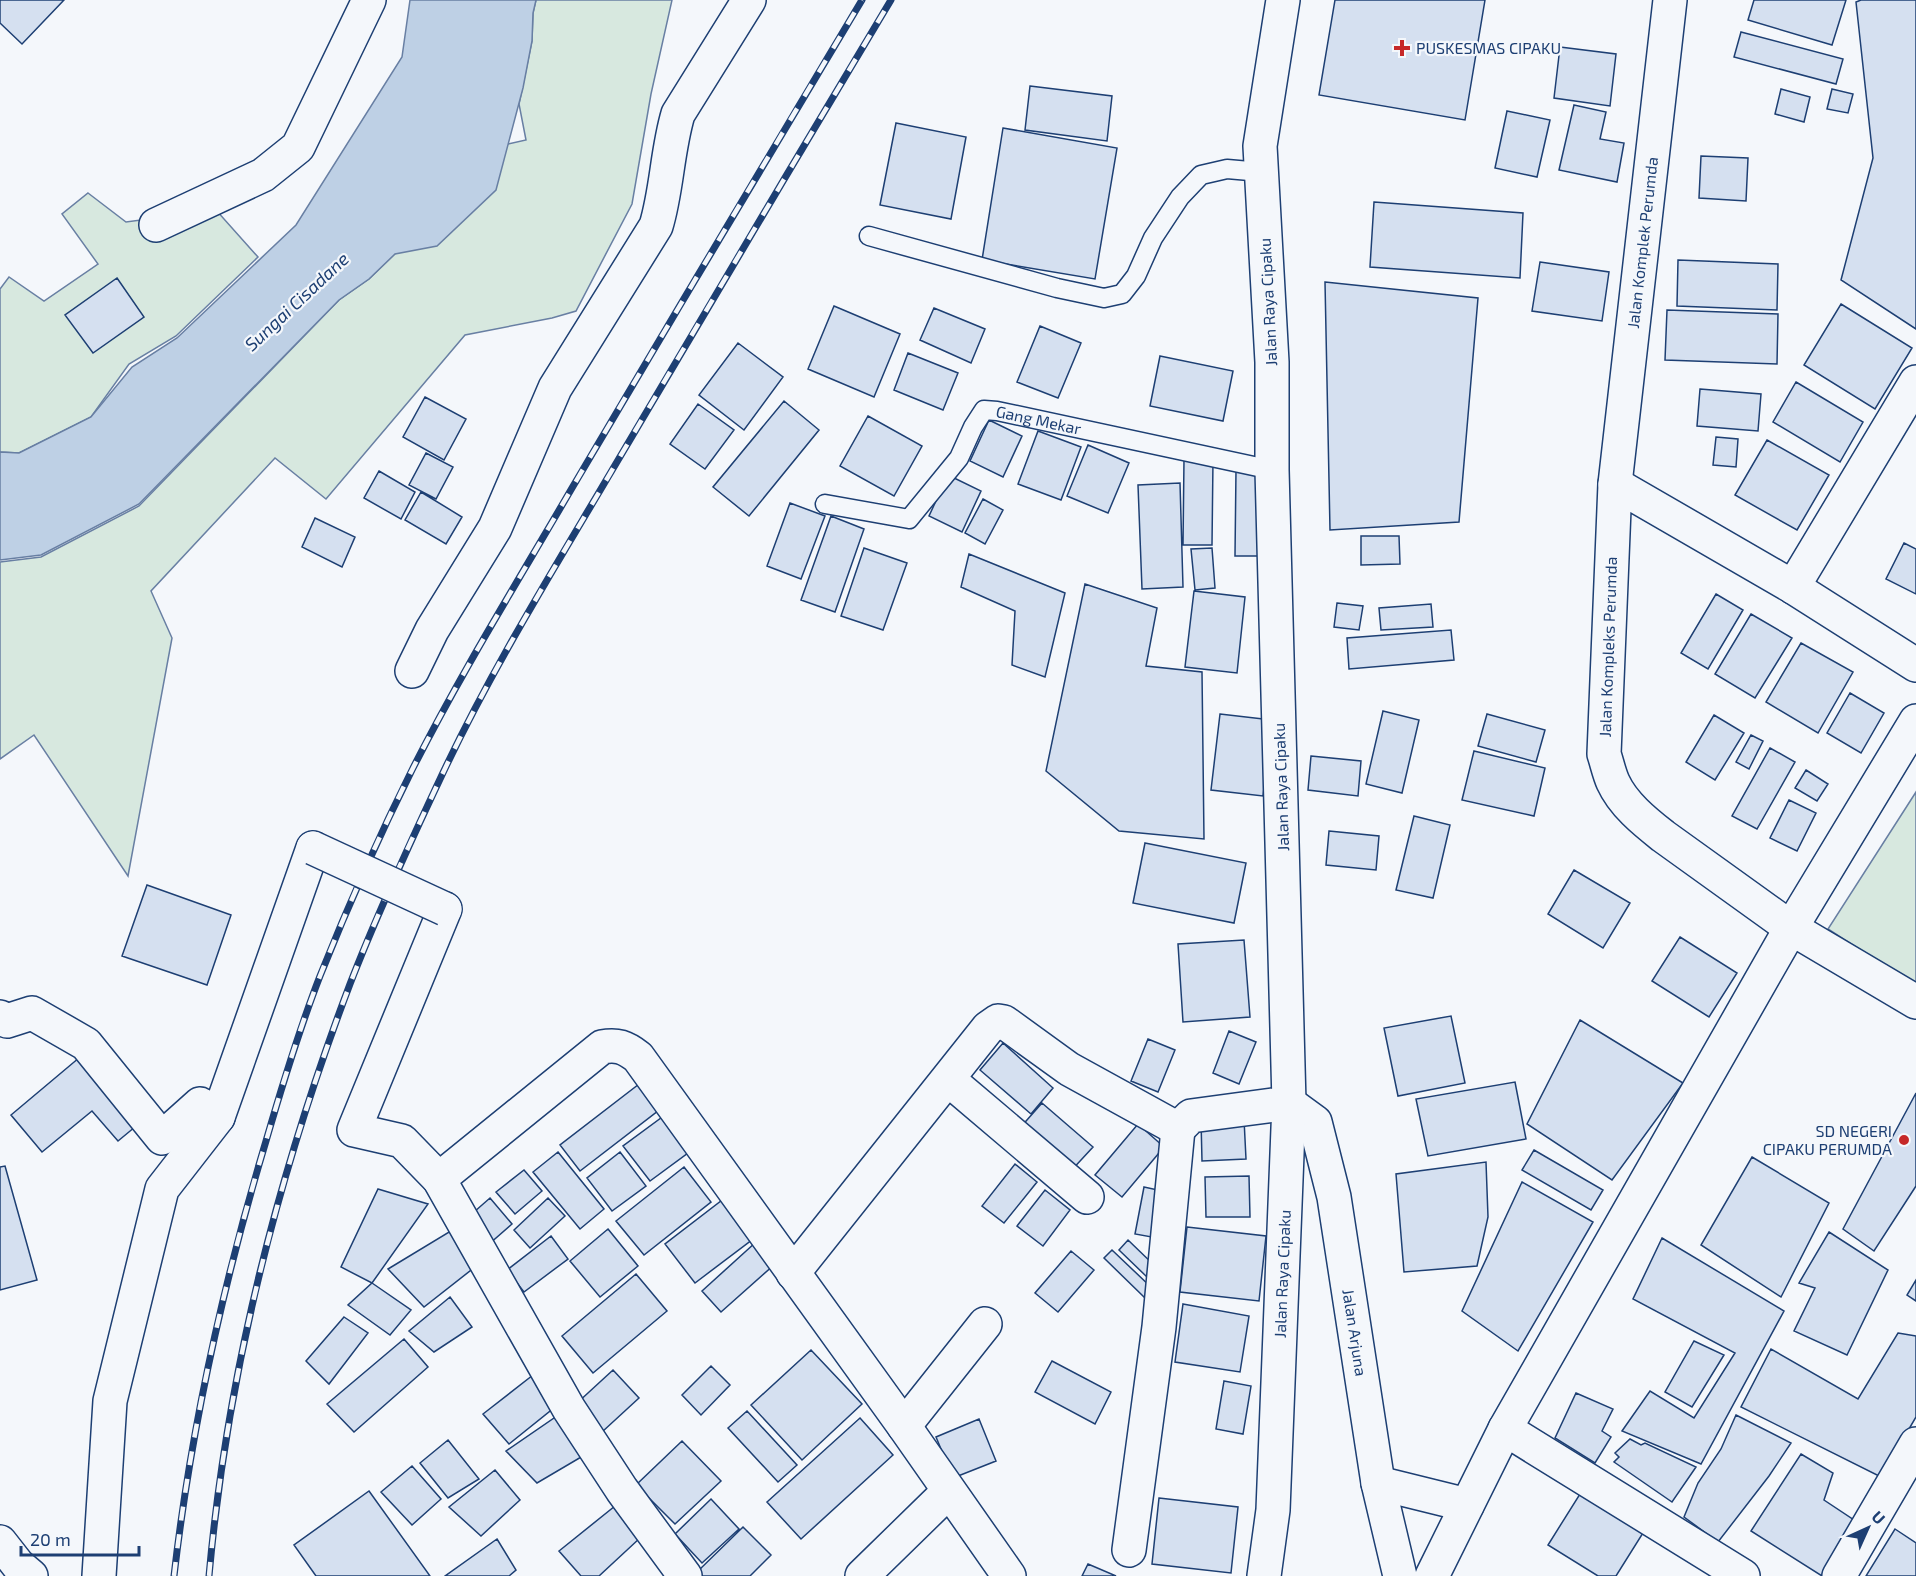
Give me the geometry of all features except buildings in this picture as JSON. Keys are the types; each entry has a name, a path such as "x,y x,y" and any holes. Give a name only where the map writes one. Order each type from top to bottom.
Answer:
{"street":[{"path":"156,225 263,175 298,147 369,0"},
{"path":"412,671 432,630 495,528 555,388 656,226 662,206 672,134 678,114 749,0"},
{"name":"Jalan Raya Cipaku","path":"1264,1576 1273,1510 1289,1102 1272,470 1272,362 1260,146 1283,0"},
{"name":"Jalan Komplek Perumda","path":"1615,484 1670,0"},
{"path":"1793,587 1916,382"},
{"path":"1615,484 1793,587 1916,665"},
{"name":"Jalan Kompleks Perumda","path":"1615,484 1604,754 1613,782 1626,802 1649,825 1791,928 1916,1002"},
{"path":"1432,1576 1505,1429 1791,928 1916,721"},
{"path":"99,1576 110,1401 162,1189 218,1117 313,848 445,909 354,1131 402,1141 439,1179 569,1409 621,1491 685,1576"},
{"path":"0,1017 7,1021 32,1013 86,1044 162,1138 200,1104 218,1117"},
{"path":"793,1273 988,1028 998,1021 1004,1022 1068,1069 1178,1129"},
{"path":"439,1179 602,1047 614,1045 627,1048 638,1058 904,1426 948,1492 1009,1576"},
{"path":"948,1080 1087,1197"},
{"path":"1129,1551 1159,1327 1178,1129 1191,1116 1289,1102"},
{"name":"Jalan Arjuna","path":"1289,1102 1315,1122 1334,1197 1378,1484 1400,1576"},
{"path":"904,1426 985,1324"},
{"path":"1505,1429 1743,1576"},
{"path":"1839,1576 1916,1444"},
{"path":"1378,1484 1467,1505"},
{"path":"862,1576 948,1492"},
{"path":"0,1542 18,1565 31,1576"}],"lane":[{"path":"868,236 1057,288 1104,298 1122,294 1136,276 1153,238 1180,197 1201,175 1227,170 1261,172"},
{"name":"Gang Mekar","path":"825,504 909,519 959,458 973,427 984,410 1272,470"}],"shaded area":[{"path":"536,0 672,0 651,94 632,204 576,311 465,335 326,499 275,458 151,591 172,638 128,876 34,735 0,759 0,562 41,557 139,506 339,300 369,279 508,144 526,140 519,104 532,41"},
{"path":"88,193 126,222 216,210 258,257 176,336 129,364 91,417 19,453 0,452 0,289 9,277 44,301 98,264 62,214"},
{"path":"1916,792 1916,986 1828,929"}],"water":[{"name":"Sungai Cisadane","path":"410,0 536,0 532,41 523,88 496,190 437,246 395,254 369,279 339,300 139,504 41,555 0,560 0,452 19,453 91,417 132,367 177,338 296,225 402,57"}],"railway":[{"path":"174,1576 199,1411 236,1248 298,1037 320,976 353,897 413,768 470,662 862,0"},
{"path":"209,1576 228,1425 259,1276 278,1202 324,1056 382,906 460,738 522,623 891,0"}],"place":[{"name":"PUSKESMAS CIPAKU","path":"1402,48"},
{"name":"SD NEGERI CIPAKU PERUMDA","path":"1904,1140"}]}
